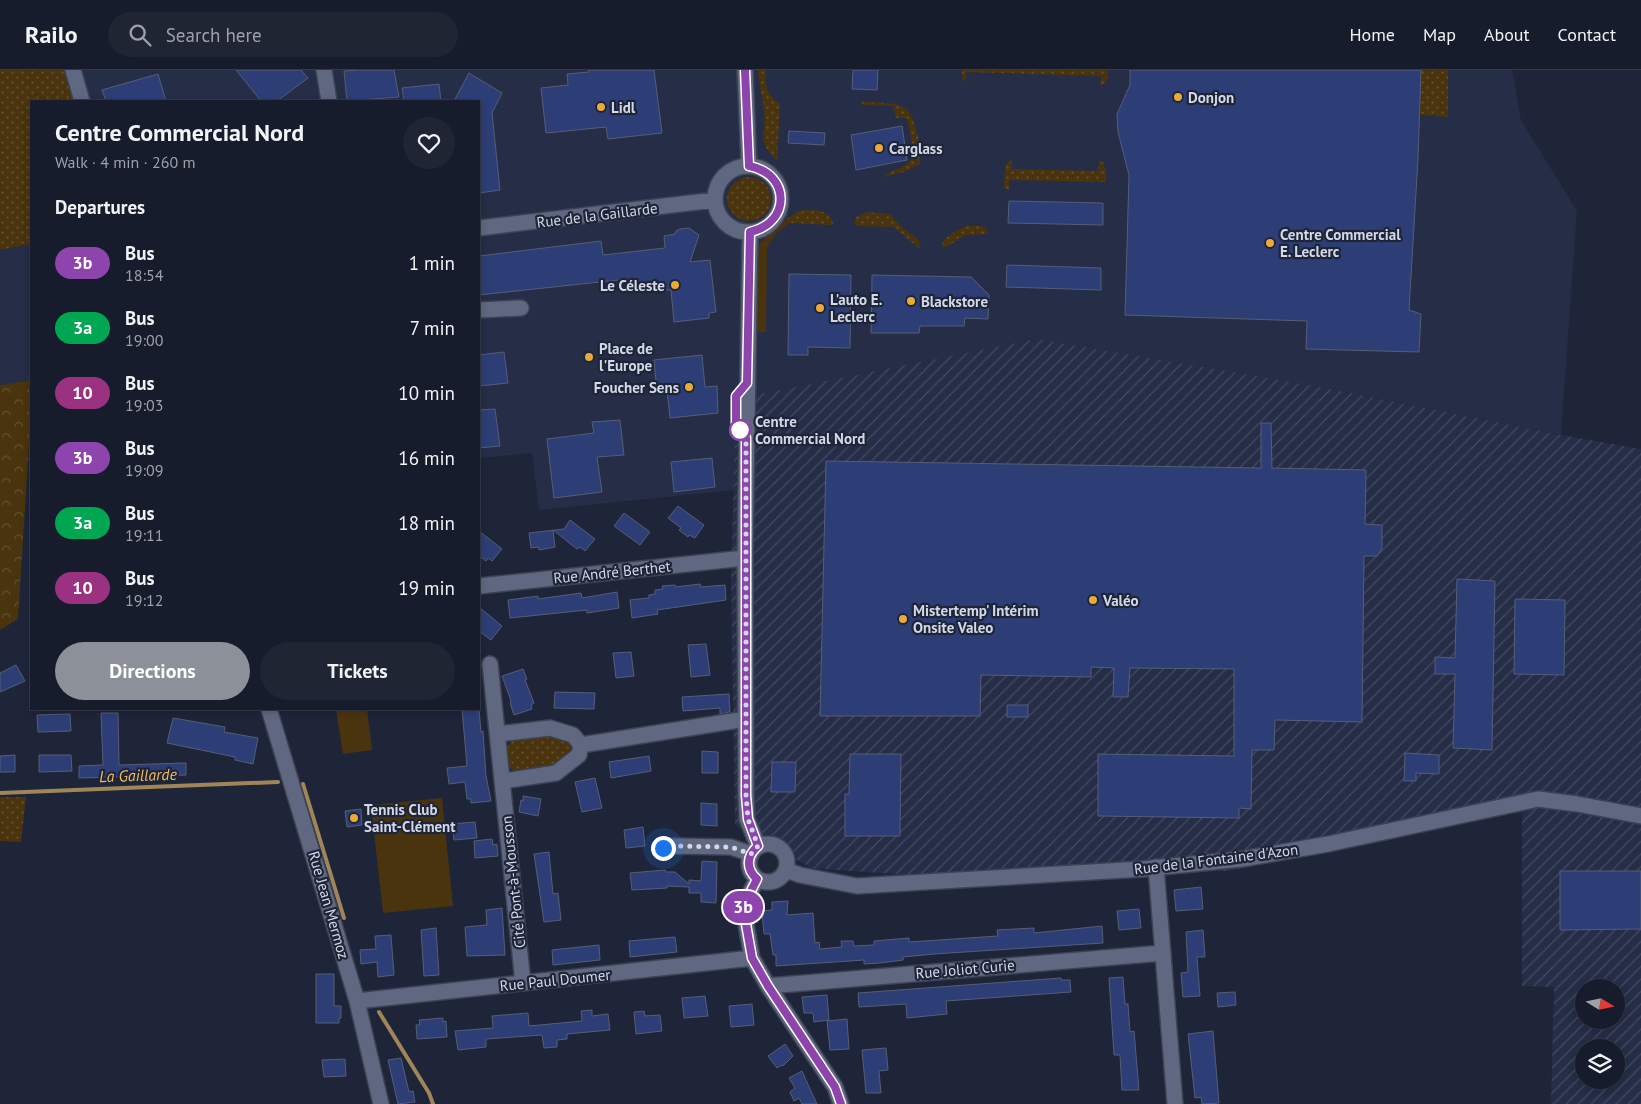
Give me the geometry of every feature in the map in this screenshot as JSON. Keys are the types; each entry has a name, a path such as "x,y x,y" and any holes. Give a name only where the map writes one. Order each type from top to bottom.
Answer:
{"street":[{"path":"73,70 82,100"},
{"path":"324,70 329,100"},
{"path":"745,70 749,166"},
{"path":"749,166 767,172 774,179 781,197 776,217 769,225 760,230 750,232 740,231 726,223 717,210 715,200 717,189 729,172 749,166"},
{"name":"Rue de la Gaillarde","path":"480,228 715,200"},
{"path":"663,848 674,846 731,847 755,850 765,844 778,846 786,856 786,870 774,882 762,882 753,876 749,865 755,850 748,819 746,795 745,558 750,232"},
{"path":"480,310 521,308"},
{"name":"Rue André Berthet","path":"480,586 745,558"},
{"name":"Cité Pont-à-Mousson","path":"490,664 523,983"},
{"name":"Rue Jean Mermoz","path":"269,710 357,1001 381,1104"},
{"path":"581,744 746,719"},
{"path":"498,734 550,728 573,735 581,744"},
{"path":"503,781 556,773 579,755 581,744"},
{"name":"Rue de la Fontaine d'Azon","path":"786,870 800,875 857,886 1156,867 1242,858 1328,844 1538,799 1641,816"},
{"path":"1156,867 1175,1104"},
{"path":"757,879 743,907 752,958 768,986 835,1087 841,1104"},
{"name":"Rue Joliot Curie","path":"768,986 1163,953"},
{"name":"Rue Paul Doumer","path":"357,1001 752,958"}],"shaded area":[{"path":"71,70 1512,70 1521,120 1577,211 1561,435 1320,387 736,399 735,490 539,510 532,453 480,458 480,100 80,100"},
{"path":"30,244 30,380 0,385 0,250"},
{"path":"1037,339 1320,387 1641,449 1641,1104 1551,1104 1554,987 1522,986 1522,812 1229,871 1030,870 907,875 811,868 735,825 731,578 736,399"}],"green space":[{"path":"0,70 71,70 80,100 30,100 30,244 0,250"},
{"path":"758,70 766,70 767,90 780,104 777,161 770,154 764,142 765,118"},
{"path":"962,70 1108,70 1106,82 1100,86 1101,76 967,72 965,82 962,79"},
{"path":"1421,70 1448,70 1448,117 1420,115"},
{"path":"862,102 888,103 904,108 909,112 913,120 920,146 913,147 907,118 895,118 894,106 862,105"},
{"path":"914,153 920,153 920,164 904,172 884,177 905,166"},
{"path":"1012,159 1012,169 1098,171 1099,161 1103,162 1106,182 1009,180 1009,190 1004,188 1005,165"},
{"path":"749,177 761,181 767,187 771,199 767,211 761,217 749,221 737,217 731,211 727,199 731,187 737,181"},
{"path":"803,210 817,210 825,213 831,218 833,223 832,225 789,223 785,220"},
{"path":"867,212 890,214 904,229 918,239 921,246 919,248 893,227 857,226 854,222 856,217"},
{"path":"785,220 789,223 775,235 767,248 766,332 757,332 757,247"},
{"path":"968,226 983,226 983,228 987,229 987,234 965,235 946,247 941,246 952,233"},
{"path":"30,380 30,429 18,619 0,630 0,385"},
{"path":"336,710 367,710 372,750 343,754"},
{"path":"548,735 563,740 570,745 571,752 561,764 551,768 516,772 507,766 507,747 514,738"},
{"path":"0,797 26,797 21,842 0,841"},
{"path":"442,798 453,906 383,913 371,805"}],"building":[{"path":"236,70 301,70 308,78 278,100 260,100"},
{"path":"394,70 399,97 347,100 344,71"},
{"name":"Lidl","path":"589,70 654,70 662,133 608,139 606,127 546,133 541,88 568,85 567,74 589,72"},
{"path":"853,70 878,70 877,90 852,89"},
{"name":"Centre Commercial E. Leclerc","path":"1130,70 1421,70 1409,310 1421,314 1419,352 1306,349 1307,321 1125,315 1129,175 1118,132 1117,114 1130,85"},
{"path":"469,73 502,93 492,113 500,190 480,193 480,100 455,100"},
{"path":"158,74 166,100 106,100 102,90"},
{"path":"439,84 441,100 404,100 402,88"},
{"name":"Carglass","path":"902,126 907,160 856,170 851,135"},
{"path":"789,131 825,133 824,145 788,143"},
{"path":"1009,201 1103,203 1103,225 1008,223"},
{"path":"689,228 699,235 690,262 710,260 716,312 709,313 709,318 674,322 671,290 638,292 637,278 480,295 480,256 601,241 603,255 665,248 664,236 675,234 680,229"},
{"path":"1007,265 1101,268 1101,290 1006,287"},
{"name":"L'auto E. Leclerc","path":"789,274 851,275 850,348 808,347 808,355 788,355"},
{"path":"872,275 971,277 989,295 988,319 965,318 964,326 920,326 919,333 871,333"},
{"path":"504,352 508,383 480,386 480,355"},
{"path":"702,355 705,387 717,386 718,413 670,418 667,390 657,391 654,360"},
{"path":"495,409 500,446 480,448 480,410"},
{"path":"620,420 624,455 597,457 602,492 554,498 547,439 594,433 592,422"},
{"name":"Valéo","path":"1261,423 1271,423 1272,468 1366,470 1365,524 1382,525 1382,549 1377,556 1364,556 1362,722 1275,720 1274,750 1252,750 1251,809 1239,808 1239,818 1098,816 1098,754 1234,756 1234,669 1130,668 1128,697 1113,697 1114,668 1091,667 1091,677 981,675 980,716 820,716 826,461 1261,468"},
{"path":"712,458 715,487 674,492 671,462"},
{"path":"678,506 704,525 695,538 689,535 688,537 679,530 681,528 668,518"},
{"path":"624,513 650,532 640,545 614,526"},
{"path":"570,520 595,539 585,551 580,547 577,549 553,530 564,529"},
{"path":"553,530 555,547 539,550 539,547 531,548 529,533"},
{"path":"480,532 502,549 492,561 488,558 486,561 480,557"},
{"path":"1457,579 1495,581 1492,750 1453,748 1455,674 1435,674 1435,657 1455,658"},
{"path":"700,584 701,587 725,585 726,600 657,610 658,614 632,618 630,600 649,598 649,595 655,594 655,590 663,589 662,586 675,585 675,587"},
{"path":"617,592 619,608 587,613 587,610 510,618 508,600 538,596 538,599 581,593 582,598"},
{"path":"1515,599 1565,600 1564,675 1514,674"},
{"path":"480,608 502,626 491,640 480,632"},
{"path":"706,644 710,675 691,677 688,645"},
{"path":"631,652 634,676 616,678 613,653"},
{"path":"16,665 25,681 0,692 0,673"},
{"path":"523,669 534,703 531,705 532,709 514,715 502,676"},
{"path":"555,692 595,693 594,709 554,708"},
{"path":"729,694 730,712 720,714 720,708 683,711 682,697"},
{"path":"1007,705 1028,705 1028,717 1007,717"},
{"path":"462,710 479,710 481,732 483,731 486,776 491,801 471,803 471,799 467,799 465,782 449,784 447,768 467,766"},
{"path":"101,713 118,713 119,765 186,763 186,775 79,778 79,766 103,765"},
{"path":"70,714 71,731 38,732 37,715"},
{"path":"173,718 225,727 224,732 258,738 253,764 235,760 235,757 167,743"},
{"path":"702,751 718,752 718,773 702,773"},
{"path":"1405,753 1439,755 1439,774 1416,773 1416,781 1404,781"},
{"path":"850,754 901,754 900,836 845,836 845,794 849,794"},
{"path":"15,755 15,772 0,772 0,756"},
{"path":"39,755 71,755 72,771 39,772"},
{"path":"649,756 651,771 611,778 609,762"},
{"path":"772,762 796,762 795,792 771,792"},
{"path":"595,778 602,808 582,812 575,782"},
{"path":"523,796 541,799 538,816 519,812"},
{"path":"701,803 717,804 717,826 701,825"},
{"name":"Tennis Club Saint-Clément","path":"361,809 362,825 347,827 345,811"},
{"path":"475,822 477,838 454,840 452,824"},
{"path":"643,827 645,846 626,848 624,830"},
{"path":"492,839 493,845 497,844 498,856 475,858 474,841"},
{"path":"549,852 553,894 558,893 561,920 544,922 534,854"},
{"path":"702,861 717,862 716,903 701,902 701,893 689,893 689,887 667,886 667,888 632,890 630,873 665,870 666,872 675,872 689,884 689,880 701,881"},
{"path":"1560,871 1641,871 1641,929 1560,930"},
{"path":"1201,887 1203,909 1176,911 1174,890"},
{"path":"788,901 787,915 813,913 815,943 819,942 820,949 842,947 841,941 853,941 854,946 874,945 874,941 909,938 909,942 998,936 997,930 1034,928 1034,933 1102,926 1103,943 934,954 903,957 903,960 880,963 864,964 864,960 776,966 776,955 773,955 770,934 764,934 762,911 772,910 772,902"},
{"path":"502,908 505,955 467,956 465,927 487,925 486,910"},
{"path":"1139,909 1141,928 1119,930 1117,911"},
{"path":"436,928 439,975 424,976 421,930"},
{"path":"1203,930 1205,957 1197,957 1200,996 1183,997 1181,973 1188,972 1186,932"},
{"path":"391,935 394,975 378,977 377,962 361,964 360,950 376,949 375,936"},
{"path":"675,937 677,952 630,957 629,941"},
{"path":"599,945 600,960 553,965 552,950"},
{"path":"316,974 334,974 334,1006 341,1006 339,1023 316,1023"},
{"path":"1123,977 1125,1004 1128,1004 1130,1032 1134,1031 1139,1090 1122,1090 1120,1055 1114,1055 1109,978"},
{"path":"1061,978 1061,980 1070,980 1071,992 946,1001 947,1014 907,1018 906,1004 859,1007 858,993"},
{"path":"1235,992 1236,1005 1218,1007 1217,993"},
{"path":"827,995 829,1020 814,1022 813,1013 804,1013 802,997"},
{"path":"705,996 708,1016 684,1018 682,998"},
{"path":"752,1004 754,1025 731,1027 729,1006"},
{"path":"592,1010 592,1016 608,1014 610,1030 567,1034 567,1039 557,1040 557,1047 544,1048 542,1035 486,1039 486,1047 458,1050 455,1031 493,1028 492,1016 528,1013 529,1026 582,1021 581,1011"},
{"path":"644,1011 645,1016 660,1015 662,1031 636,1034 634,1012"},
{"path":"443,1018 443,1022 446,1021 447,1037 417,1039 416,1025 420,1025 419,1020"},
{"path":"847,1019 849,1049 830,1050 827,1021"},
{"path":"1213,1031 1219,1103 1202,1104 1201,1097 1195,1098 1188,1034"},
{"path":"785,1044 793,1056 783,1066 777,1068 768,1056"},
{"path":"886,1048 888,1070 879,1071 881,1093 866,1093 862,1050"},
{"path":"401,1058 409,1092 413,1091 415,1102 398,1104 388,1060"},
{"path":"345,1059 346,1076 324,1077 322,1060"},
{"path":"802,1071 817,1104 802,1104 799,1098 794,1101 790,1092 795,1088 789,1078"}],"waterway":[{"name":"La Gaillarde","path":"0,793 278,782"},
{"name":"La Gaillarde","path":"303,784 344,918"},
{"name":"La Gaillarde","path":"379,1012 429,1093 433,1104"}],"bus line":[{"name":"3b","path":"745,70 747,80 749,166 767,172 774,179 781,197 776,217 769,225 760,230 750,232 747,383 736,396 736,424 746,438 746,795 748,819 758,846 754,849 749,859 750,870 757,879 743,907 752,958 768,986 835,1087 841,1104"}],"place":[{"name":"Donjon","path":"1178,97"},
{"name":"Lidl","path":"601,107"},
{"name":"Carglass","path":"879,148"},
{"name":"Centre Commercial E. Leclerc","path":"1270,243"},
{"name":"Le Céleste","path":"675,285"},
{"name":"Blackstore","path":"911,301"},
{"name":"L'auto E. Leclerc","path":"820,308"},
{"name":"Place de l'Europe","path":"589,357"},
{"name":"Foucher Sens","path":"689,387"},
{"name":"Centre Commercial Nord","path":"740,430"},
{"name":"Valéo","path":"1093,600"},
{"name":"Mistertemp' Intérim Onsite Valeo","path":"903,619"},
{"name":"Tennis Club Saint-Clément","path":"354,818"}],"route":[{"path":"663,848 674,846 731,847 751,854 758,846 748,819 746,795 746,438 740,430"}]}
